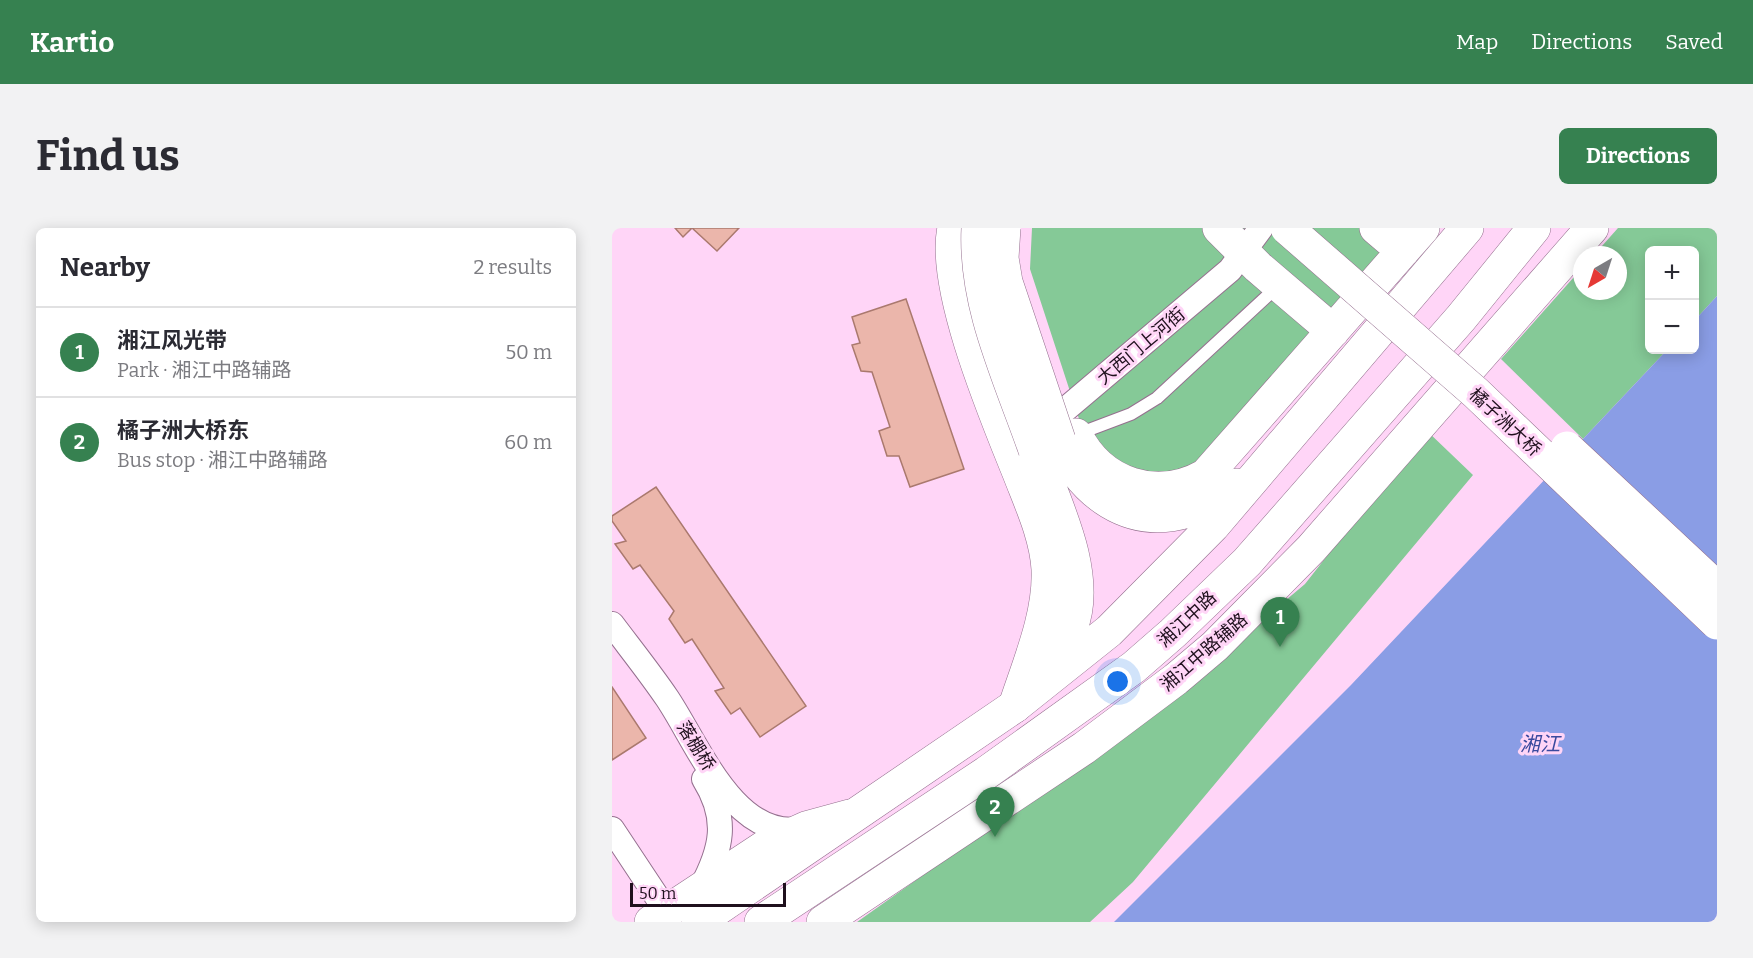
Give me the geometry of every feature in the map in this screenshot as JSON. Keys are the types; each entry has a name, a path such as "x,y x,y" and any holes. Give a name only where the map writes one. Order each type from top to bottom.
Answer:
{"main road":[{"path":"954,228 953,260 960,308 1046,445 1093,491 1126,511 1147,514 1188,512 1215,499 1262,469"},
{"path":"978,228 979,279 984,304 1046,445 1091,459 1116,478 1132,485 1157,489 1185,486 1206,475 1216,466 1413,240 1376,228"},
{"path":"1004,228 1002,258 1006,282 1079,588 1071,628 1063,644 1038,680 1016,706"},
{"path":"1219,228 1252,239 1279,285 1333,331"},
{"name":"橘子洲大桥","path":"1287,228 1476,393 1717,623"},
{"name":"橘子洲大桥","path":"1318,228 1486,374 1717,588"},
{"path":"698,922 1016,706 1075,661 1147,596 1262,469 1467,228"},
{"name":"湘江中路","path":"761,922 986,773 1134,667 1173,633 1247,562 1461,318 1534,228"},
{"name":"湘江中路辅路","path":"823,922 1084,748 1176,679 1215,646 1304,557 1592,228"},
{"path":"659,917 766,846 806,828 860,813"}],"street":[{"name":"大西门上河街","path":"1046,445 1230,270 1252,239"},
{"name":"落棚桥","path":"612,624 667,698 732,799 760,823 788,831 806,828"},
{"name":"落棚桥","path":"612,636 716,801 721,831 719,849 702,888"},
{"path":"612,830 659,917"}],"lane":[{"path":"1046,445 1131,414 1157,398 1279,285"}],"green space":[{"path":"1032,228 1411,228 1191,472 1127,474 1080,422 1030,269"},
{"path":"1618,228 1717,228 1717,296 1699,316 1699,246 1645,246 1645,354 1663,354 1583,439 1501,359 1573,278 1573,300 1627,300 1627,246 1602,246"},
{"path":"1426,430 1473,475 1133,882 1090,922 857,922 1157,709 1305,584"}],"water":[{"name":"湘江","path":"1717,296 1717,922 1114,922 1351,685 1663,354 1699,354 1699,316"}],"building":[{"path":"675,228 692,228 683,237"},
{"path":"692,228 739,228 717,251"},
{"path":"906,299 964,469 910,487 899,456 887,456 879,431 890,427 872,372 861,371 852,345 860,343 852,317"},
{"path":"656,487 806,706 760,737 740,708 731,714 715,691 724,688 692,639 685,643 669,619 674,611 640,565 633,569 615,544 626,541 612,521 612,516"},
{"path":"612,687 646,738 612,760"}],"place":[{"name":"湘江风光带","path":"1280,647"},
{"name":"橘子洲大桥东","path":"995,837"}]}
